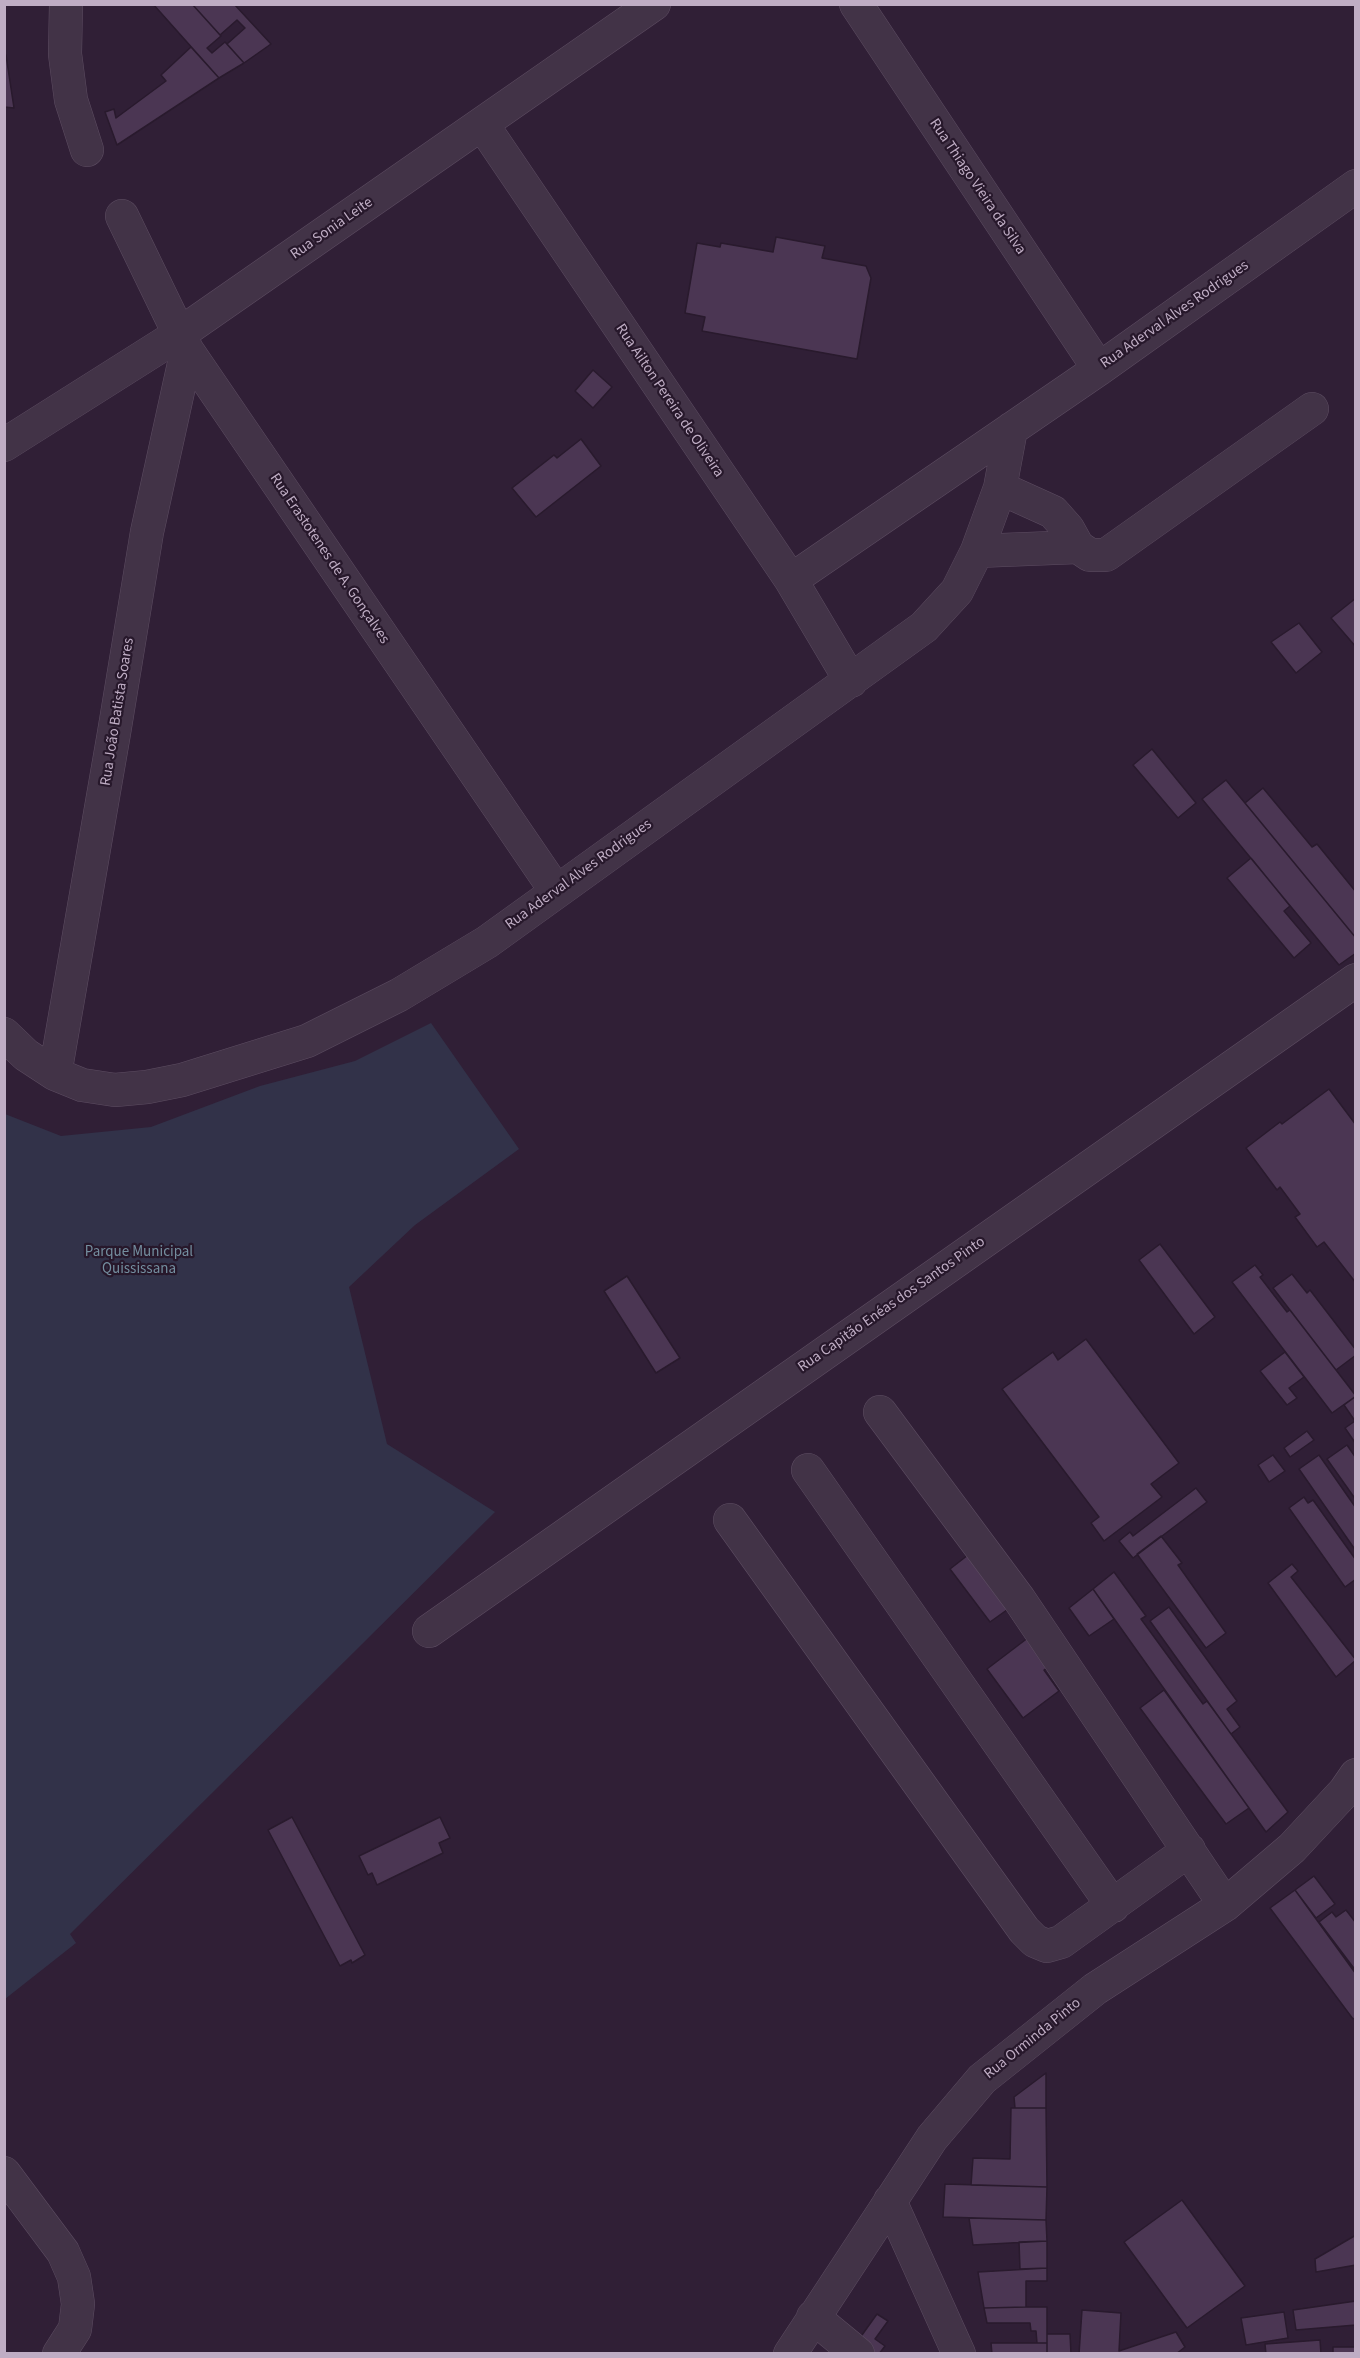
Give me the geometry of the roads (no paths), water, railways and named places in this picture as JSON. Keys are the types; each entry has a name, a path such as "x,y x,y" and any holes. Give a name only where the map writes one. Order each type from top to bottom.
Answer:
{"street":[{"path":"66,4 64,54 71,100 87,150"},
{"name":"Rua Sonia Leite","path":"4,445 183,342 482,124 654,4"},
{"name":"Rua Thiago Vieira da Silva","path":"856,4 1099,369"},
{"name":"Rua Ailton Pereira de Oliveira","path":"482,124 791,580 851,681"},
{"name":"Rua Aderval Alves Rodrigues","path":"791,580 1349,198"},
{"name":"Rua Erastotenes de A. Gonçalves","path":"122,216 183,342 556,891"},
{"name":"Rua João Batista Soares","path":"55,1074 147,532 183,342"},
{"path":"1000,488 1053,512 1068,529 1078,547 1090,555 1106,555 1311,409"},
{"name":"Rua Aderval Alves Rodrigues","path":"4,1034 26,1055 55,1074 82,1085 115,1090 147,1087 182,1080 307,1041 399,995 477,948 924,627 957,591 976,550 1000,488 1011,429"},
{"path":"976,550 1078,547"},
{"name":"Rua Capitão Enéas dos Santos Pinto","path":"429,1631 1356,980"},
{"path":"880,1412 1019,1599 1225,1905"},
{"path":"808,1470 1113,1906"},
{"path":"730,1520 1024,1930 1035,1941 1047,1946 1061,1942 1189,1851"},
{"name":"Rua Orminda Pinto","path":"790,2354 933,2138 982,2079 1095,1989 1225,1905 1292,1848 1350,1783"},
{"path":"4,2173 63,2252 74,2277 78,2304 75,2329 59,2354"},
{"path":"890,2201 959,2354"},
{"path":"813,2317 858,2354"}],"park label":[{"name":"Parque Municipal Quississana","path":"139,1262"}]}
